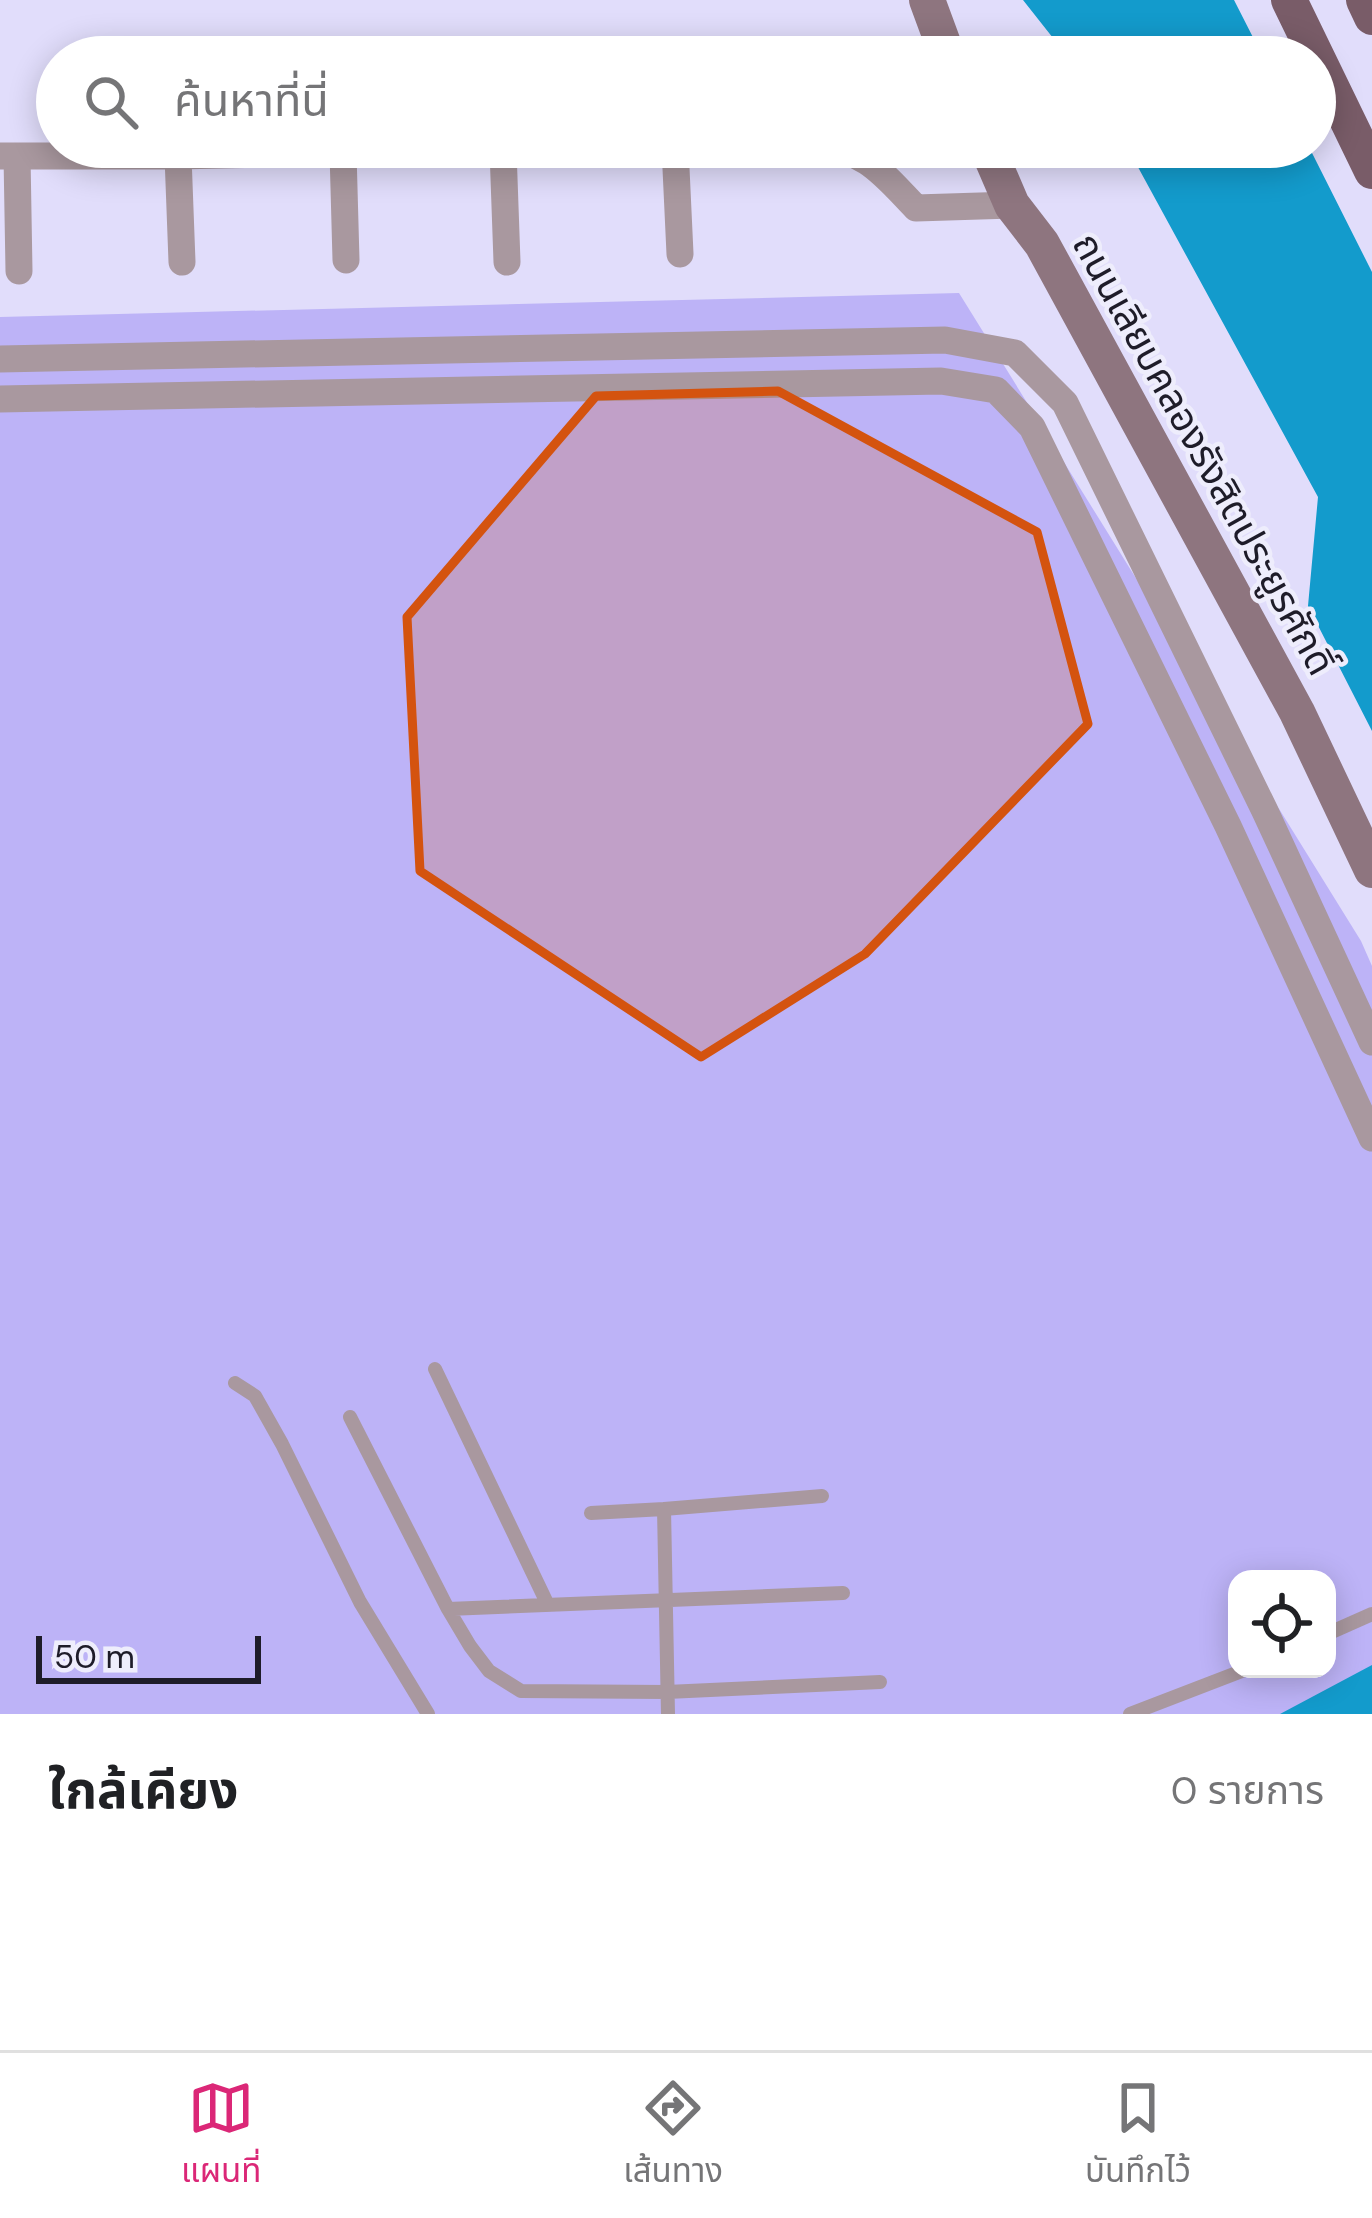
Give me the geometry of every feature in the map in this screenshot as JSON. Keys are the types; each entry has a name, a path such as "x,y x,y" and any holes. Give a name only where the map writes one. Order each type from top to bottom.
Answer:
{"main road":[{"path":"1289,0 1306,36"},
{"path":"1364,0 1372,17"},
{"path":"1336,97 1372,171"}],"street":[{"path":"927,0 940,36"},
{"path":"9,156 20,272"},
{"path":"178,168 182,262"},
{"path":"343,168 346,260"},
{"path":"504,168 507,262"},
{"path":"676,168 680,254"},
{"path":"877,168 916,208 1012,205"},
{"name":"ถนนเลียบคลองรังสิตประยูรศักดิ์","path":"996,168 1012,205 1042,244 1297,712 1372,870"},
{"path":"0,359 945,340 1016,353 1065,403 1369,1027 1324,1035"},
{"path":"610,348 611,388"},
{"path":"52,358 53,398"},
{"path":"0,399 941,381 996,390 1032,427 1228,826 1372,1138"},
{"path":"1344,1078 1372,1064"}],"lane":[{"path":"435,1370 548,1605"},
{"path":"236,1383 255,1396 360,1602 428,1714"},
{"path":"350,1418 448,1609 488,1671 521,1691 667,1692 880,1682"},
{"path":"591,1513 822,1496"},
{"path":"664,1509 668,1714"},
{"path":"448,1609 843,1593"},
{"path":"1336,1630 1372,1614"},
{"path":"1130,1714 1228,1676"}],"highlighted area":[{"path":"778,391 1037,532 1088,724 865,954 701,1057 420,871 407,617 596,396"}],"shaded area":[{"path":"959,293 1361,941 1372,966 1372,1714 0,1714 0,317"}],"water":[{"path":"1023,0 1234,0 1252,36 1051,36"},
{"path":"1138,168 1320,168 1372,272 1372,731 1308,606 1318,497"},
{"path":"1372,1665 1372,1714 1280,1714"}]}
